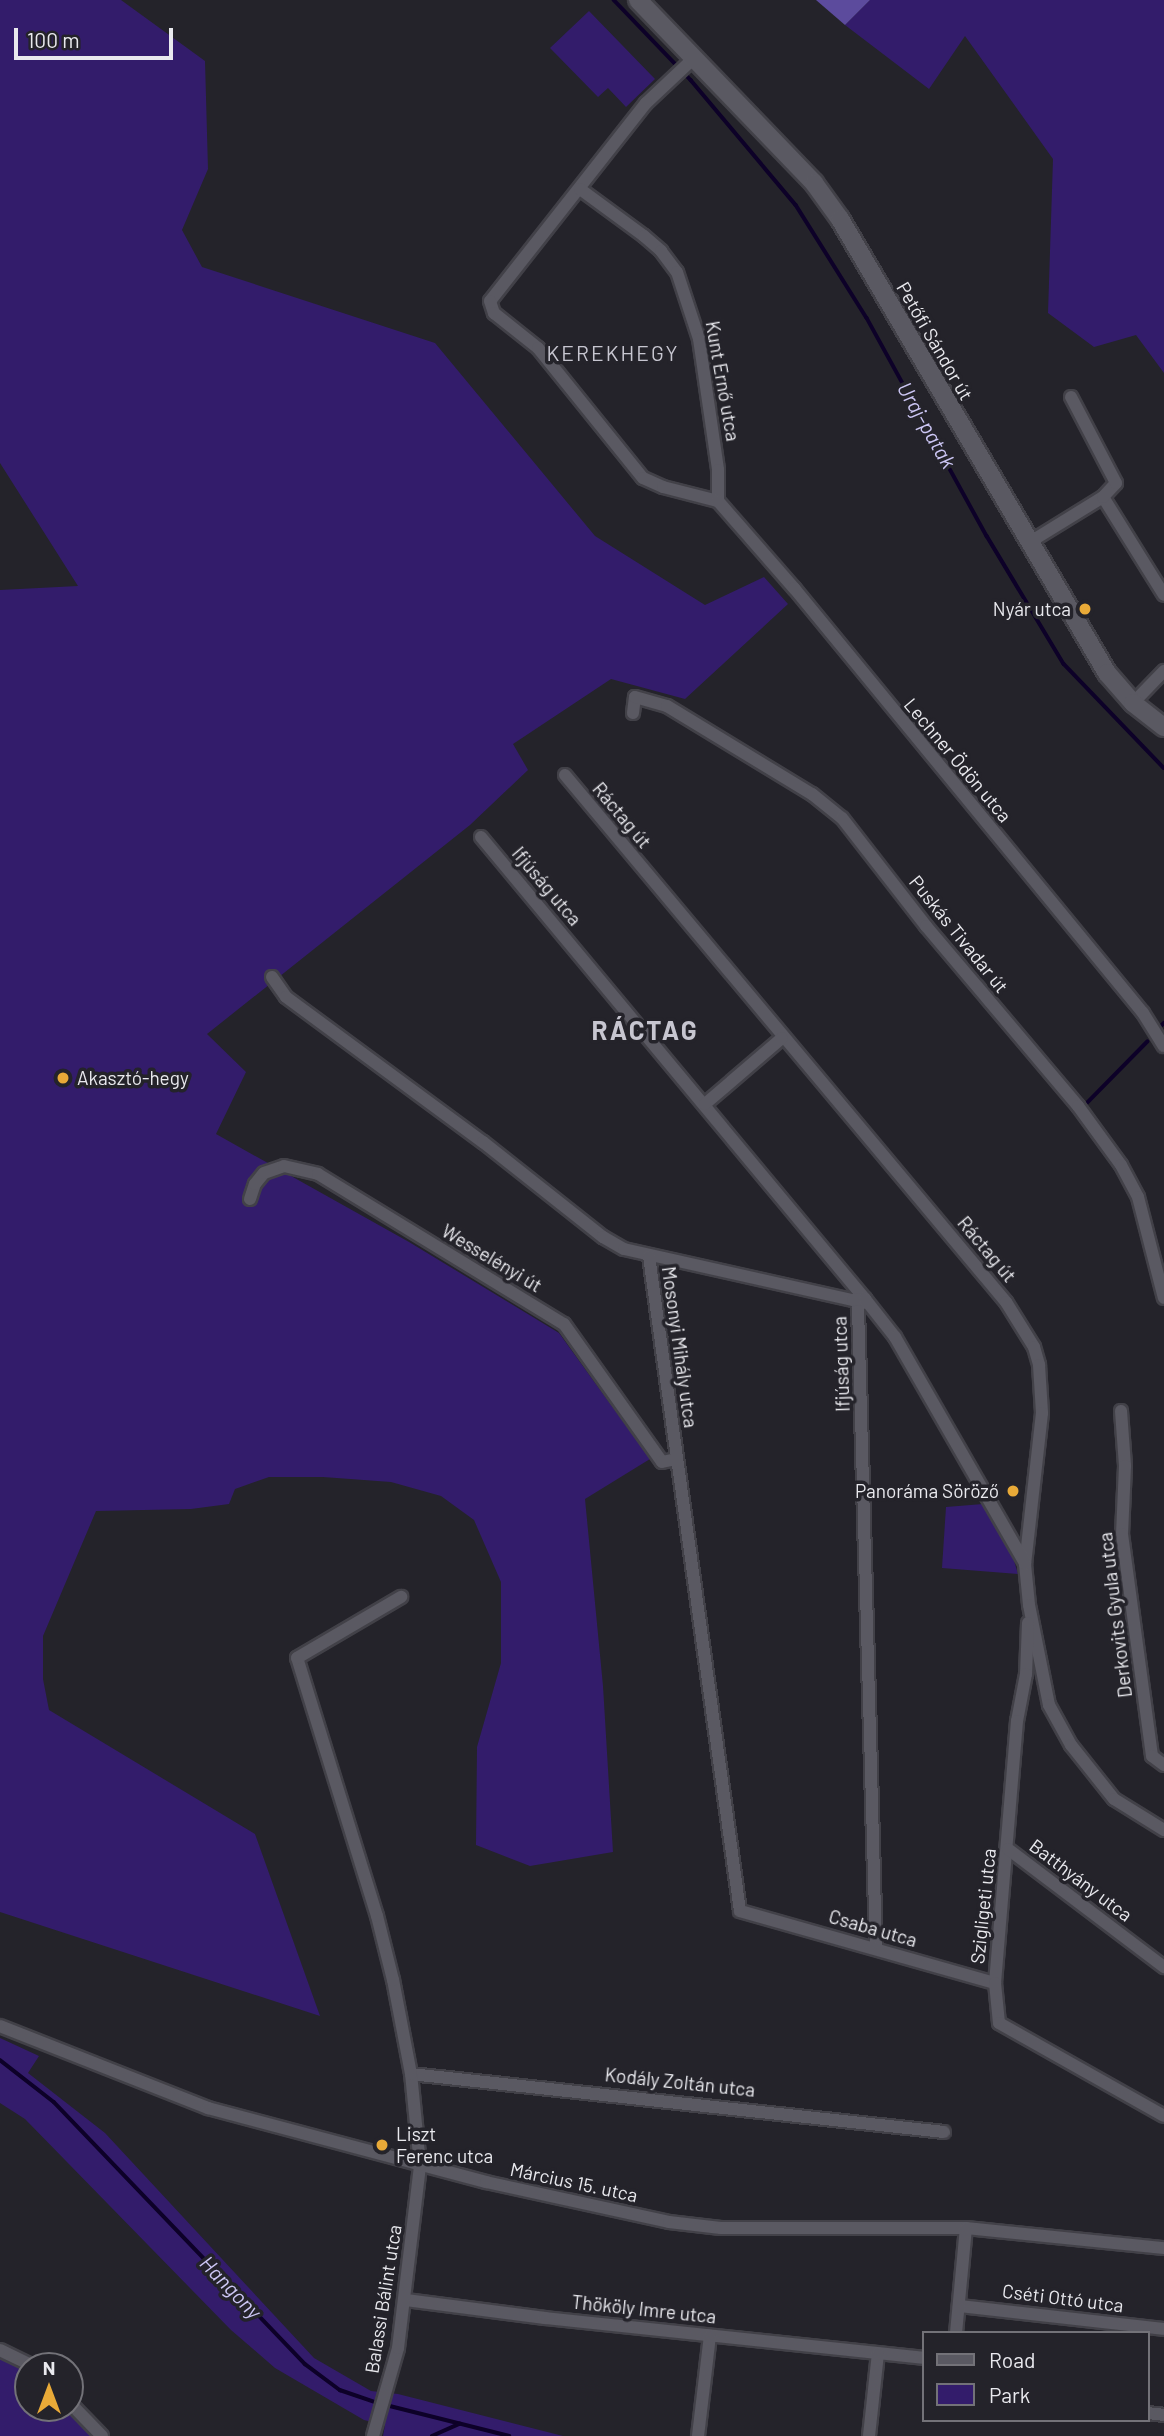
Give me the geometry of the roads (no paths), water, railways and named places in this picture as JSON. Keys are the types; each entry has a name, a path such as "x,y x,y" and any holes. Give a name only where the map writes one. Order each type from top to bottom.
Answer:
{"street":[{"name":"Petőfi Sándor út","path":"638,0 691,60 814,183 840,219 1107,673 1133,703 1164,727"},
{"path":"691,60 646,103 490,301 494,313 538,348 643,478 663,487 718,501"},
{"name":"Kunt Ernő utca","path":"580,189 644,236 661,251 677,272 699,339 718,470 718,501"},
{"path":"1030,542 1114,489 1115,478 1071,397"},
{"path":"1103,497 1164,595"},
{"name":"Lechner Ödön utca","path":"718,501 794,587 1143,1013 1163,1041"},
{"path":"1133,703 1164,671"},
{"name":"Puskás Tivadar út","path":"633,713 635,697 667,706 812,794 842,818 926,926 1078,1106 1121,1165 1138,1198 1164,1298"},
{"name":"Ráctag út","path":"565,775 782,1038 884,1154 1006,1302 1034,1347 1040,1365 1042,1413 1025,1564"},
{"name":"Ifjúság utca","path":"481,837 865,1299 858,1307 876,1948"},
{"name":"Mosonyi Mihály utca","path":"272,976 286,998 482,1142 603,1237 624,1249 649,1256 740,1911"},
{"path":"705,1104 782,1038"},
{"name":"Wesselényi út","path":"250,1199 255,1184 264,1173 284,1166 318,1174 564,1324 662,1462 676,1459"},
{"path":"649,1256 853,1300 865,1299 895,1338 1025,1564 1029,1605 1049,1705 1059,1725 1114,1800 1164,1830"},
{"name":"Derkovits Gyula utca","path":"1121,1411 1125,1466 1122,1534 1152,1756 1164,1765"},
{"path":"401,1597 298,1658 377,1916 411,2074 420,2165"},
{"name":"Szigligeti utca","path":"1029,1605 1026,1674 1017,1721 995,1983 998,2015 1003,2027 1164,2116"},
{"name":"Batthyány utca","path":"1008,1849 1164,1967"},
{"name":"Csaba utca","path":"740,1911 995,1983"},
{"name":"Március 15. utca","path":"0,2026 180,2099 420,2165 701,2227 966,2228 1164,2248"},
{"name":"Kodály Zoltán utca","path":"411,2074 944,2132"},
{"name":"Balassi Bálint utca","path":"373,2436 388,2389 406,2300 420,2165"},
{"path":"956,2331 966,2228"},
{"name":"Thököly Imre utca","path":"406,2300 922,2358"},
{"name":"Cséti Ottó utca","path":"958,2305 1164,2329"},
{"path":"698,2436 710,2336"},
{"path":"869,2436 878,2353"},
{"path":"84,2417 102,2436"}],"waterway":[{"name":"Uraj-patak","path":"614,0 691,80 796,205 867,318 987,536 1064,664 1164,768"},
{"path":"1161,1026 1164,1023"},
{"path":"1087,1103 1147,1042"},
{"name":"Hangony","path":"0,2060 54,2102 305,2364 340,2390 378,2403"},
{"name":"Hangony","path":"386,2405 509,2436"},
{"path":"432,2436 459,2424"}],"place":[{"name":"Nyár utca","path":"1085,609"},
{"name":"Akasztó-hegy","path":"63,1078"},
{"name":"Panoráma Söröző","path":"1013,1491"},
{"name":"Liszt Ferenc utca","path":"382,2145"}],"district":[{"name":"KEREKHEGY","path":"613,353"},
{"name":"RÁCTAG","path":"645,1030"}]}
